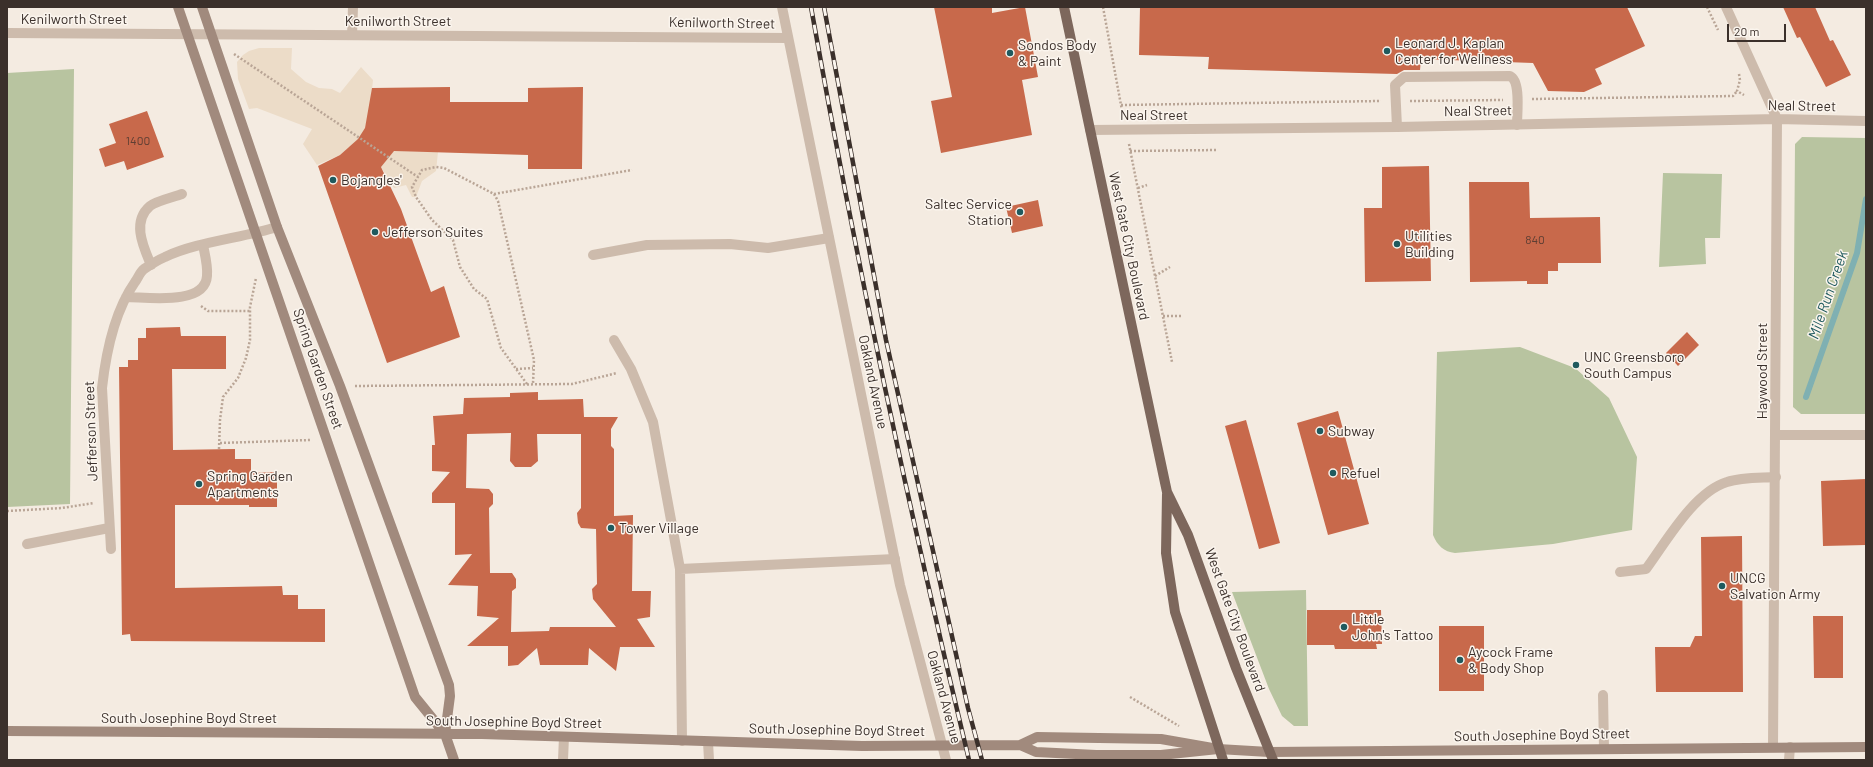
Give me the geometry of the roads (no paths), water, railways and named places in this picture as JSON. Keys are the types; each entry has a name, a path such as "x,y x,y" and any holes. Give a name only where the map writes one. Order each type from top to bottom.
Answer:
{"main road":[{"name":"Spring Garden Street","path":"178,7 416,697 445,734 454,760"},
{"name":"Spring Garden Street","path":"202,7 277,227 340,386 449,685 450,696 445,734"},
{"name":"West Gate City Boulevard","path":"1064,7 1167,492 1166,553 1175,612 1218,749 1223,760"},
{"name":"West Gate City Boulevard","path":"1167,492 1188,535 1236,668 1271,756"},
{"name":"South Josephine Boyd Street","path":"7,731 445,734 862,746 1020,745 1036,752 1096,755 1161,755 1218,749"},
{"name":"South Josephine Boyd Street","path":"1020,745 1037,737 1161,739 1271,756 1773,746 1866,747"}],"street":[{"path":"352,34 353,7"},
{"name":"Oakland Avenue","path":"782,7 895,559 946,760"},
{"name":"Haywood Street","path":"1726,7 1777,119 1776,476 1773,746"},
{"name":"Kenilworth Street","path":"7,33 211,33 788,38"},
{"path":"1397,127 1395,85 1404,77 1510,76 1516,84 1517,125"},
{"name":"Neal Street","path":"1090,130 1397,127 1777,119 1866,122"},
{"path":"151,265 142,245 140,229 143,215 150,206 182,194"},
{"name":"Jefferson Street","path":"111,549 102,388 104,364 114,325 126,297 143,270 166,256 203,245 256,234 277,227"},
{"path":"593,255 647,245 730,244 768,248 829,238"},
{"path":"126,297 185,297 198,292 207,277 203,245"},
{"path":"614,340 631,369 653,422 680,569 682,741"},
{"path":"1776,436 1866,435"},
{"path":"1620,572 1646,569 1696,502 1711,489 1727,481 1776,476"},
{"path":"26,544 109,528"},
{"path":"680,569 895,559"},
{"path":"1603,695 1604,749"},
{"path":"563,760 564,737"},
{"path":"708,742 709,760"},
{"path":"1789,760 1790,747"}],"waterway":[{"name":"Mile Run Creek","path":"1806,397 1857,253 1866,199"}],"railway":[{"path":"811,7 846,196 884,385 925,573 969,760"},
{"path":"824,7 886,340 968,708 982,760"}],"place":[{"name":"Leonard J. Kaplan Center for Wellness","path":"1387,51"},
{"name":"Sondos Body & Paint","path":"1010,53"},
{"name":"Bojangles'","path":"333,180"},
{"name":"Saltec Service Station","path":"1020,212"},
{"name":"Jefferson Suites","path":"375,232"},
{"name":"Utilities Building","path":"1397,244"},
{"name":"UNC Greensboro South Campus","path":"1576,365"},
{"name":"Subway","path":"1320,431"},
{"name":"Refuel","path":"1333,473"},
{"name":"Spring Garden Apartments","path":"199,484"},
{"name":"Tower Village","path":"611,528"},
{"name":"UNCG Salvation Army","path":"1722,586"},
{"name":"Little John's Tattoo","path":"1344,627"},
{"name":"Aycock Frame & Body Shop","path":"1460,660"}]}
